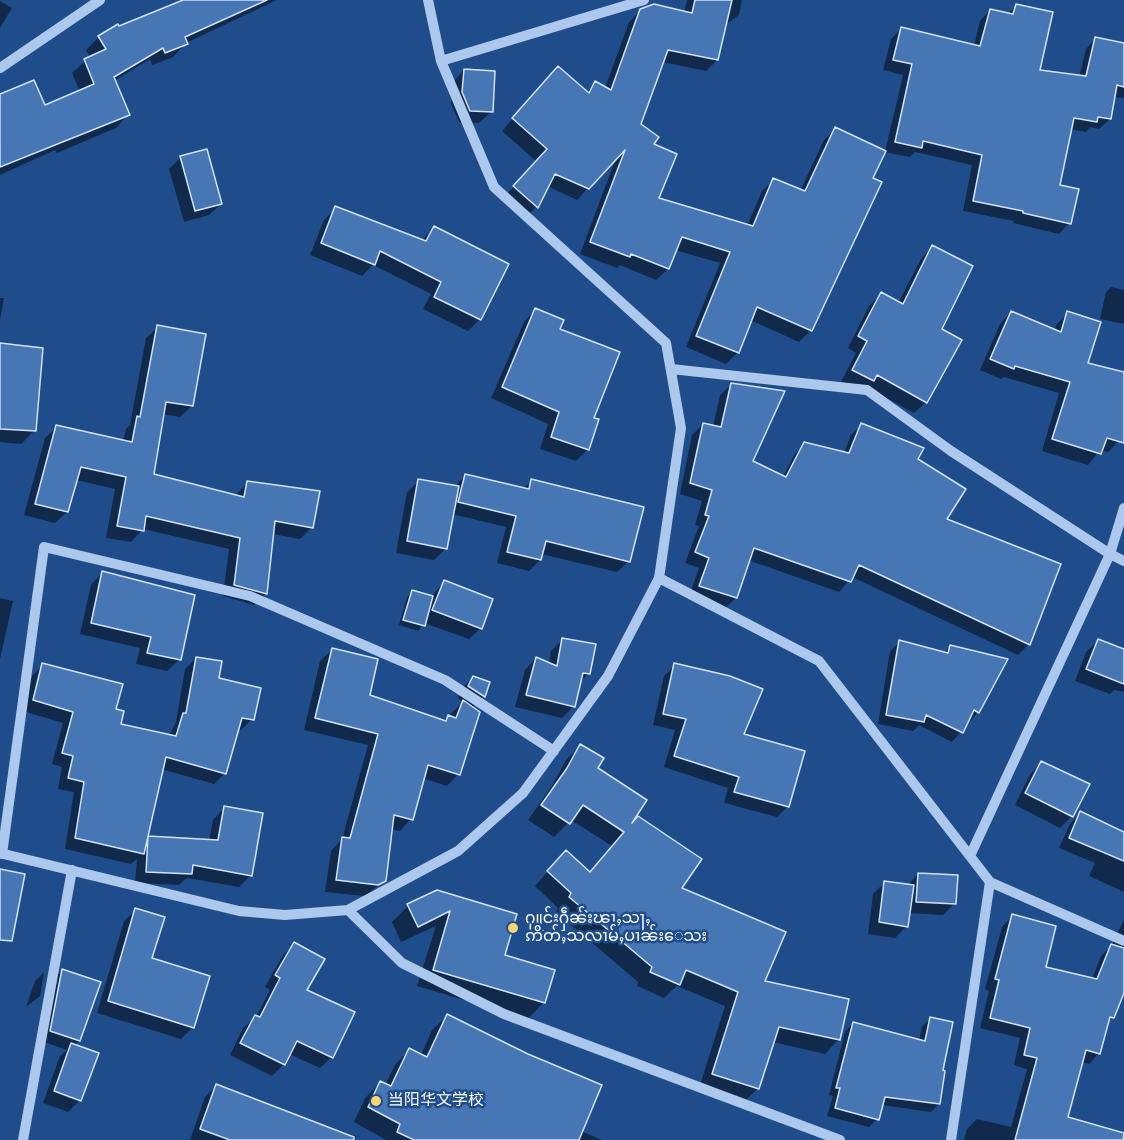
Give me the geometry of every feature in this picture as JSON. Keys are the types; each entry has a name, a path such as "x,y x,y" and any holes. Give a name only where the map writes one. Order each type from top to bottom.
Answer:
{"street":[{"path":"0,68 100,0"},
{"path":"428,0 441,61 494,187 666,343 681,428 659,578 608,676 554,751 523,793 458,851 348,910 285,915 239,911 1,853 44,547 250,596 445,680 554,751"},
{"path":"441,61 644,0"},
{"path":"671,369 867,390 951,451 1124,561"},
{"path":"970,856 1110,554 1124,508"},
{"path":"659,578 819,662 990,882 1124,941"},
{"path":"23,1140 72,870"},
{"path":"951,1140 990,882"},
{"path":"348,910 402,963 504,1014 840,1140"}],"building":[{"path":"183,0 267,0 185,37 188,44 165,53 163,48 114,77 130,115 0,167 0,94 34,80 45,105 94,84 84,59 106,49 98,36 118,24 119,26"},
{"path":"695,0 732,0 718,60 668,50 641,124 659,137 654,144 677,154 659,198 753,226 773,178 805,191 835,127 886,151 873,178 882,182 812,331 757,307 739,353 696,336 730,252 682,237 669,269 631,254 630,257 590,242 625,150 589,189 555,174 538,208 513,186 547,149 512,118 558,66 589,93 595,81 611,90 640,9 654,4 692,13"},
{"path":"1016,4 1053,12 1040,70 1086,76 1095,37 1124,43 1124,87 1117,85 1111,119 1098,117 1097,122 1074,118 1060,185 1079,189 1071,224 973,201 982,155 923,141 922,148 895,142 912,64 893,60 901,27 980,46 990,9 1013,14"},
{"path":"464,69 495,71 493,112 470,111 462,92"},
{"path":"207,149 222,204 195,211 180,156"},
{"path":"335,206 426,241 434,226 509,264 481,320 434,297 441,282 380,251 375,265 321,243"},
{"path":"932,245 973,266 942,329 962,340 927,403 877,375 874,381 852,370 867,341 858,336 881,292 903,304"},
{"path":"535,308 564,320 560,329 620,352 594,418 599,419 589,450 551,437 559,412 502,387"},
{"path":"1011,311 1061,332 1067,311 1101,322 1088,363 1124,372 1124,443 1107,438 1101,454 1052,439 1070,382 1015,366 1014,369 990,359"},
{"path":"157,325 206,334 193,406 166,402 154,474 244,497 247,481 320,491 313,528 275,521 267,594 234,585 240,538 146,516 144,531 117,526 126,477 81,467 68,512 35,504 56,425 132,442 137,416 140,417"},
{"path":"0,343 43,348 36,431 0,429"},
{"path":"731,383 785,391 753,461 786,477 804,442 849,453 861,423 924,448 918,459 966,489 947,519 1061,564 1030,645 859,565 851,582 754,548 737,598 699,586 709,558 695,552 709,516 705,515 712,490 690,483 703,423 721,427"},
{"path":"465,474 529,489 531,479 644,507 630,562 546,541 541,560 507,552 516,516 458,502"},
{"path":"418,479 459,486 447,549 407,541"},
{"path":"102,571 195,595 181,660 147,653 151,637 91,623"},
{"path":"444,580 493,599 482,629 432,610"},
{"path":"412,590 433,596 425,626 403,620"},
{"path":"562,638 596,644 590,674 583,673 575,707 526,695 536,657 557,666"},
{"path":"1098,639 1124,649 1124,684 1086,669"},
{"path":"899,640 948,653 950,645 1008,659 979,713 974,710 963,733 926,715 924,722 886,715"},
{"path":"332,648 378,659 370,695 446,721 448,715 456,718 463,700 480,712 460,775 428,765 413,820 394,815 386,881 378,885 336,880 342,837 350,838 378,734 315,718"},
{"path":"196,657 222,661 219,678 261,688 254,720 242,718 226,774 166,757 144,854 75,838 84,782 68,778 73,756 62,753 73,712 33,700 42,663 123,684 116,709 124,711 121,724 176,736 183,713 186,713"},
{"path":"674,663 730,676 763,689 744,734 805,751 789,807 734,792 739,777 674,756 686,719 663,714"},
{"path":"473,676 490,682 485,697 468,686"},
{"path":"580,744 604,758 598,768 647,800 632,823 638,816 702,859 682,888 786,932 765,981 849,999 840,1040 779,1027 759,1089 712,1074 738,992 686,970 680,985 650,972 652,967 569,897 571,893 547,871 566,850 590,872 624,832 583,805 570,824 541,805 567,768"},
{"path":"1041,761 1090,784 1073,817 1025,793"},
{"path":"224,806 263,813 252,876 193,865 192,874 146,872 148,836 218,840"},
{"path":"1080,811 1124,832 1124,861 1069,838"},
{"path":"0,869 25,874 12,941 0,940"},
{"path":"918,873 958,875 956,904 916,902"},
{"path":"884,881 914,885 908,927 879,922"},
{"path":"437,890 517,914 505,955 555,970 545,1003 433,970 450,911 418,927 407,904"},
{"path":"135,908 165,917 152,958 210,976 194,1028 108,1001"},
{"path":"1012,914 1056,926 1046,967 1097,979 1111,944 1124,948 1124,993 1114,1018 1110,1017 1100,1054 1086,1050 1068,1117 1124,1133 1123,1140 1015,1140 1037,1058 1024,1055 1030,1028 990,1018 999,980 995,979"},
{"path":"294,942 325,959 307,990 355,1012 333,1058 297,1041 285,1065 240,1043 255,1015 260,1017 280,978 275,975"},
{"path":"62,969 101,982 80,1041 50,1031"},
{"path":"447,1014 528,1054 602,1085 579,1140 414,1140 397,1132 400,1124 368,1107 380,1081 391,1086 409,1048 427,1057"},
{"path":"930,1017 953,1022 943,1070 945,1071 940,1104 885,1097 879,1120 835,1108 840,1088 836,1088 853,1022 925,1041"},
{"path":"71,1043 99,1053 81,1101 54,1091"},
{"path":"216,1084 354,1137 354,1140 230,1140 200,1129"}],"place":[{"name":"ႁူင်းႁဵၼ်းၽႃႇသႃႇ ဢိတ်ႇသလၢမ်ႇပၢၼ်းေသး","path":"513,928"},
{"name":"当阳华文学校","path":"376,1101"}]}
